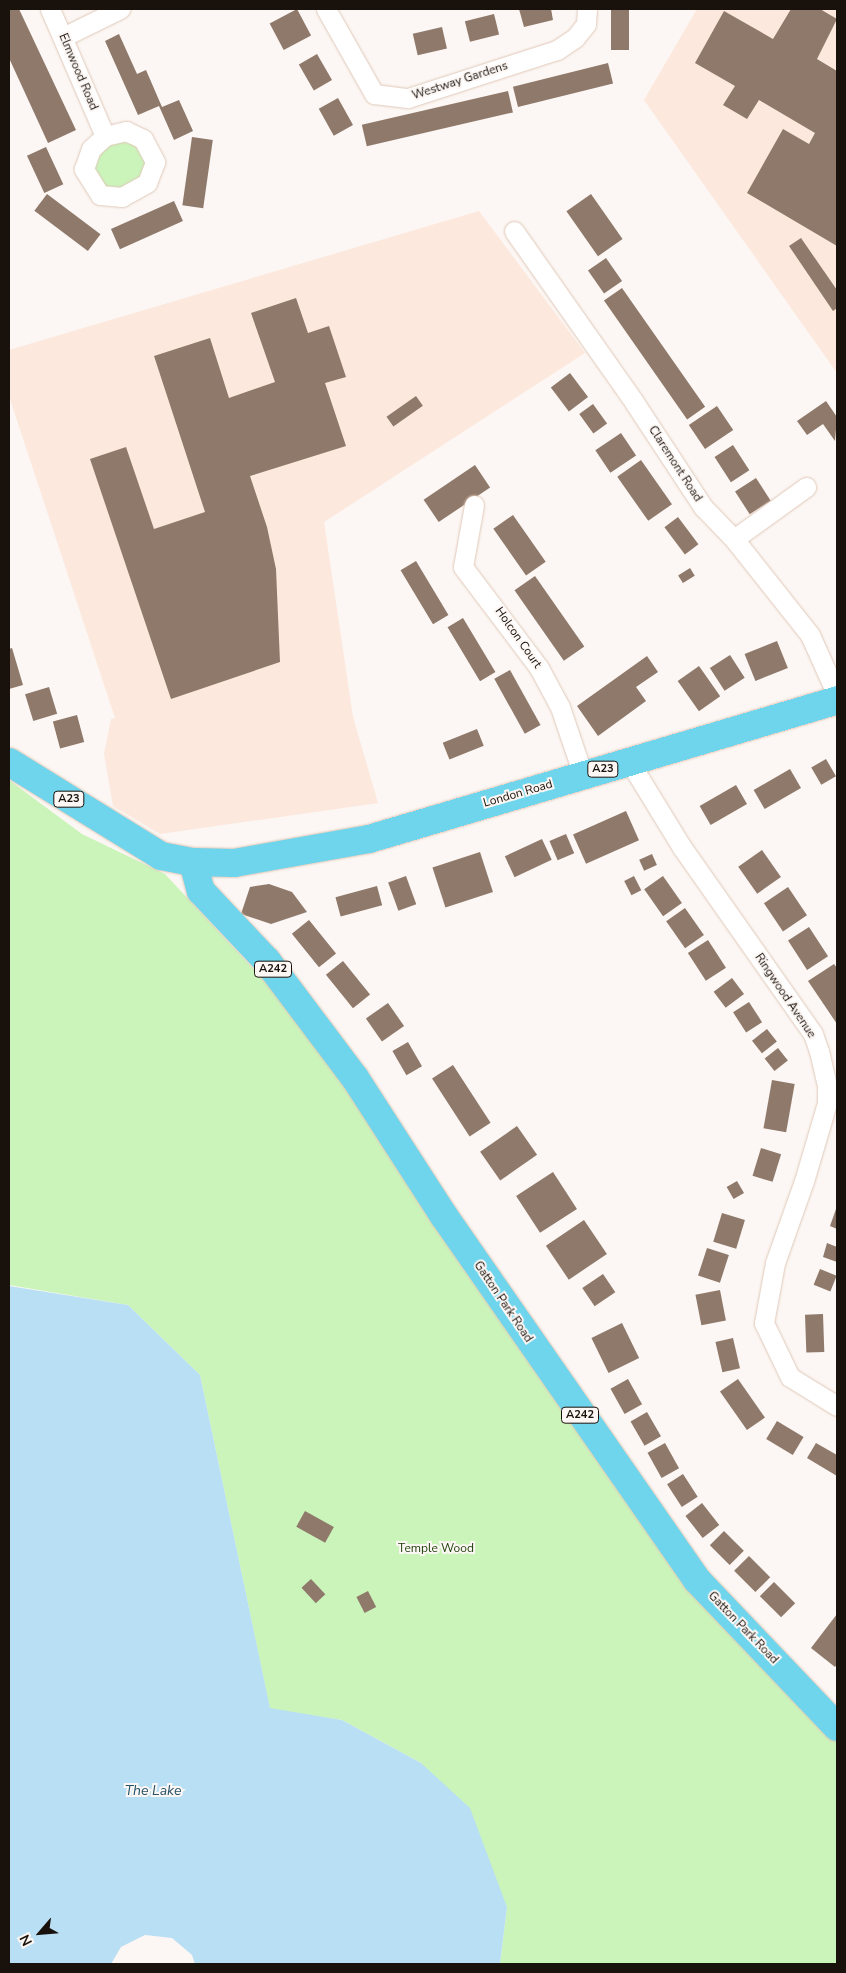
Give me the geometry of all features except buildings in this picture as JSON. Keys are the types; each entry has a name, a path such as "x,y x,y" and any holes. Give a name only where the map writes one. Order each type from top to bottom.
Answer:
{"main road":[{"name":"London Road","path":"193,862 234,863 323,849 837,700"},
{"name":"A23","path":"9,762 161,856 193,862"},
{"name":"Gatton Park Road","path":"193,862 201,891 267,961 355,1078 450,1224 697,1580 835,1720"}],"street":[{"name":"Elmwood Road","path":"50,9 105,136"},
{"path":"63,37 120,9"},
{"name":"Westway Gardens","path":"326,9 374,94 408,98 557,50 575,38 586,24 587,9"},
{"name":"Claremont Road","path":"514,231 634,402 703,507 734,539 810,635 837,695"},
{"path":"734,539 806,487"},
{"name":"Holcon Court","path":"474,505 463,567 539,668 560,707 582,775"},
{"name":"Ringwood Avenue","path":"629,761 681,846 813,1034 820,1051 827,1085 827,1103 804,1181 775,1263 764,1323 790,1377 837,1406"}],"shaded area":[{"path":"697,9 837,9 837,373 644,100"},
{"path":"479,211 585,353 324,522 353,717 378,803 160,834 113,806 104,754 111,719 115,718 9,396 9,350"}],"green space":[{"path":"111,143 133,144 143,154 146,167 134,188 104,188 93,167 99,151"},
{"name":"Temple Wood","path":"9,780 82,834 165,874 355,1078 697,1580 837,1727 837,1964 500,1964 507,1907 421,1763 342,1720 270,1709 200,1375 128,1305 9,1285"}],"water":[{"name":"The Lake","path":"9,1286 128,1305 200,1375 270,1708 342,1720 421,1763 470,1808 507,1907 500,1964 195,1964 192,1955 172,1938 145,1935 121,1947 111,1964 9,1964"}]}
